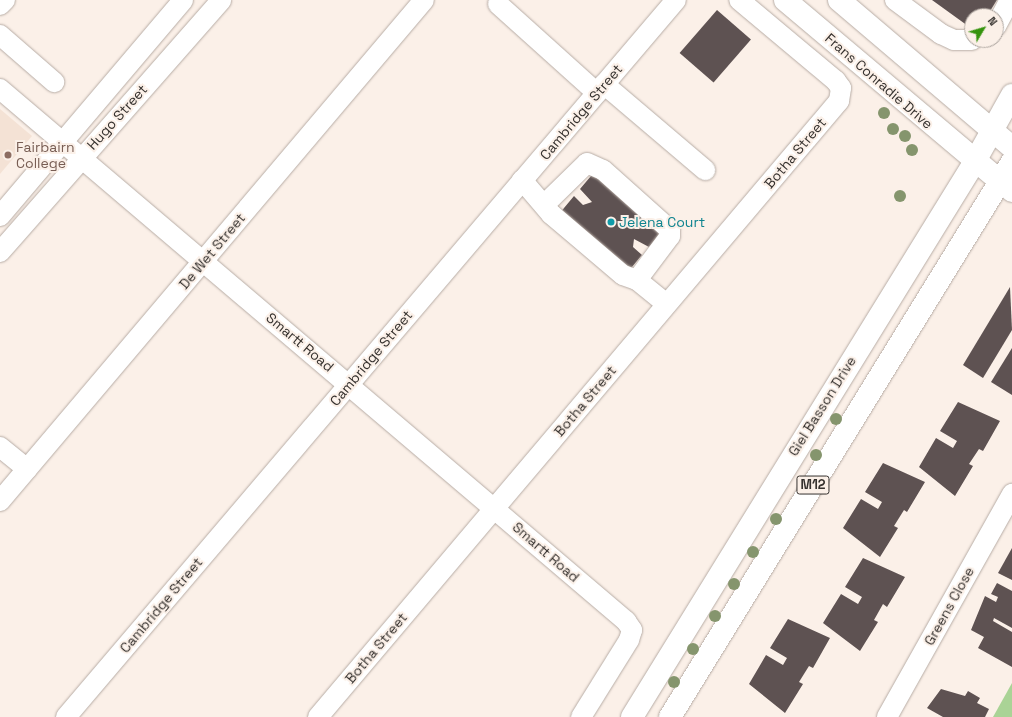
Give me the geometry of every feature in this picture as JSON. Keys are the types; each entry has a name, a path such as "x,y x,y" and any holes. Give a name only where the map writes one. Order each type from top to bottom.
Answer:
{"main road":[{"name":"Frans Conradie Drive","path":"785,0 974,162 1006,187"},
{"path":"838,0 992,128 1012,147"},
{"name":"Giel Basson Drive","path":"632,717 974,162 1012,95"},
{"name":"M12","path":"670,717 1006,187 1012,162"}],"street":[{"path":"0,5 4,0"},
{"name":"Hugo Street","path":"0,216 183,0"},
{"path":"192,0 216,6"},
{"name":"De Wet Street","path":"0,502 424,0"},
{"name":"Cambridge Street","path":"66,717 676,0"},
{"name":"Frans Conradie Drive","path":"739,0 836,81"},
{"path":"896,0 941,34 954,40 964,40"},
{"path":"1004,11 1010,0"},
{"path":"498,4 600,88 705,170"},
{"name":"Hugo Street","path":"0,252 82,156 216,6"},
{"path":"0,35 54,82"},
{"name":"Botha Street","path":"318,717 839,101 841,88 836,81"},
{"name":"Smartt Road","path":"0,89 82,156 626,621 632,630 581,717"},
{"path":"546,203 587,163 603,170 670,230 670,236 637,280"},
{"path":"522,180 546,203 551,214 622,275 637,280 667,304"},
{"path":"0,447 27,470"},
{"name":"Greens Close","path":"887,717 1012,494"}],"shaded area":[{"name":"Fairbairn College","path":"0,109 32,136 0,174"}],"green space":[{"path":"1012,683 1012,717 993,717"}],"building":[{"path":"932,0 997,0 992,8 964,8 964,23"},
{"path":"717,10 751,40 714,83 680,53"},
{"name":"Jelena Court","path":"596,170 664,230 649,247 634,239 633,247 642,255 627,273 559,214 574,196 583,205 592,202 580,189"},
{"path":"1010,287 1012,330 983,378 963,365"},
{"path":"1012,348 1012,395 991,382"},
{"path":"958,402 1000,421 983,451 979,449 969,464 973,466 955,496 919,467 936,438 953,448 957,441 940,431"},
{"path":"883,463 925,482 907,512 904,510 894,526 898,528 880,557 843,528 861,499 878,509 882,502 865,492"},
{"path":"1012,548 1012,580 998,573"},
{"path":"863,558 905,577 887,607 883,604 874,620 878,622 860,651 823,623 841,594 858,604 862,597 845,587"},
{"path":"997,583 1012,591 1012,628 994,618 993,621 1012,632 1012,667 978,648 984,637 971,630 985,596 996,602 998,597 991,594"},
{"path":"788,619 830,638 813,668 809,666 799,682 803,684 785,713 749,684 766,655 783,665 787,658 770,648"},
{"path":"941,689 965,696 968,691 980,698 977,703 989,709 985,717 943,717 927,708"}],"place":[{"name":"Fairbairn College","path":"8,155"},
{"name":"Jelena Court","path":"611,222"}]}
